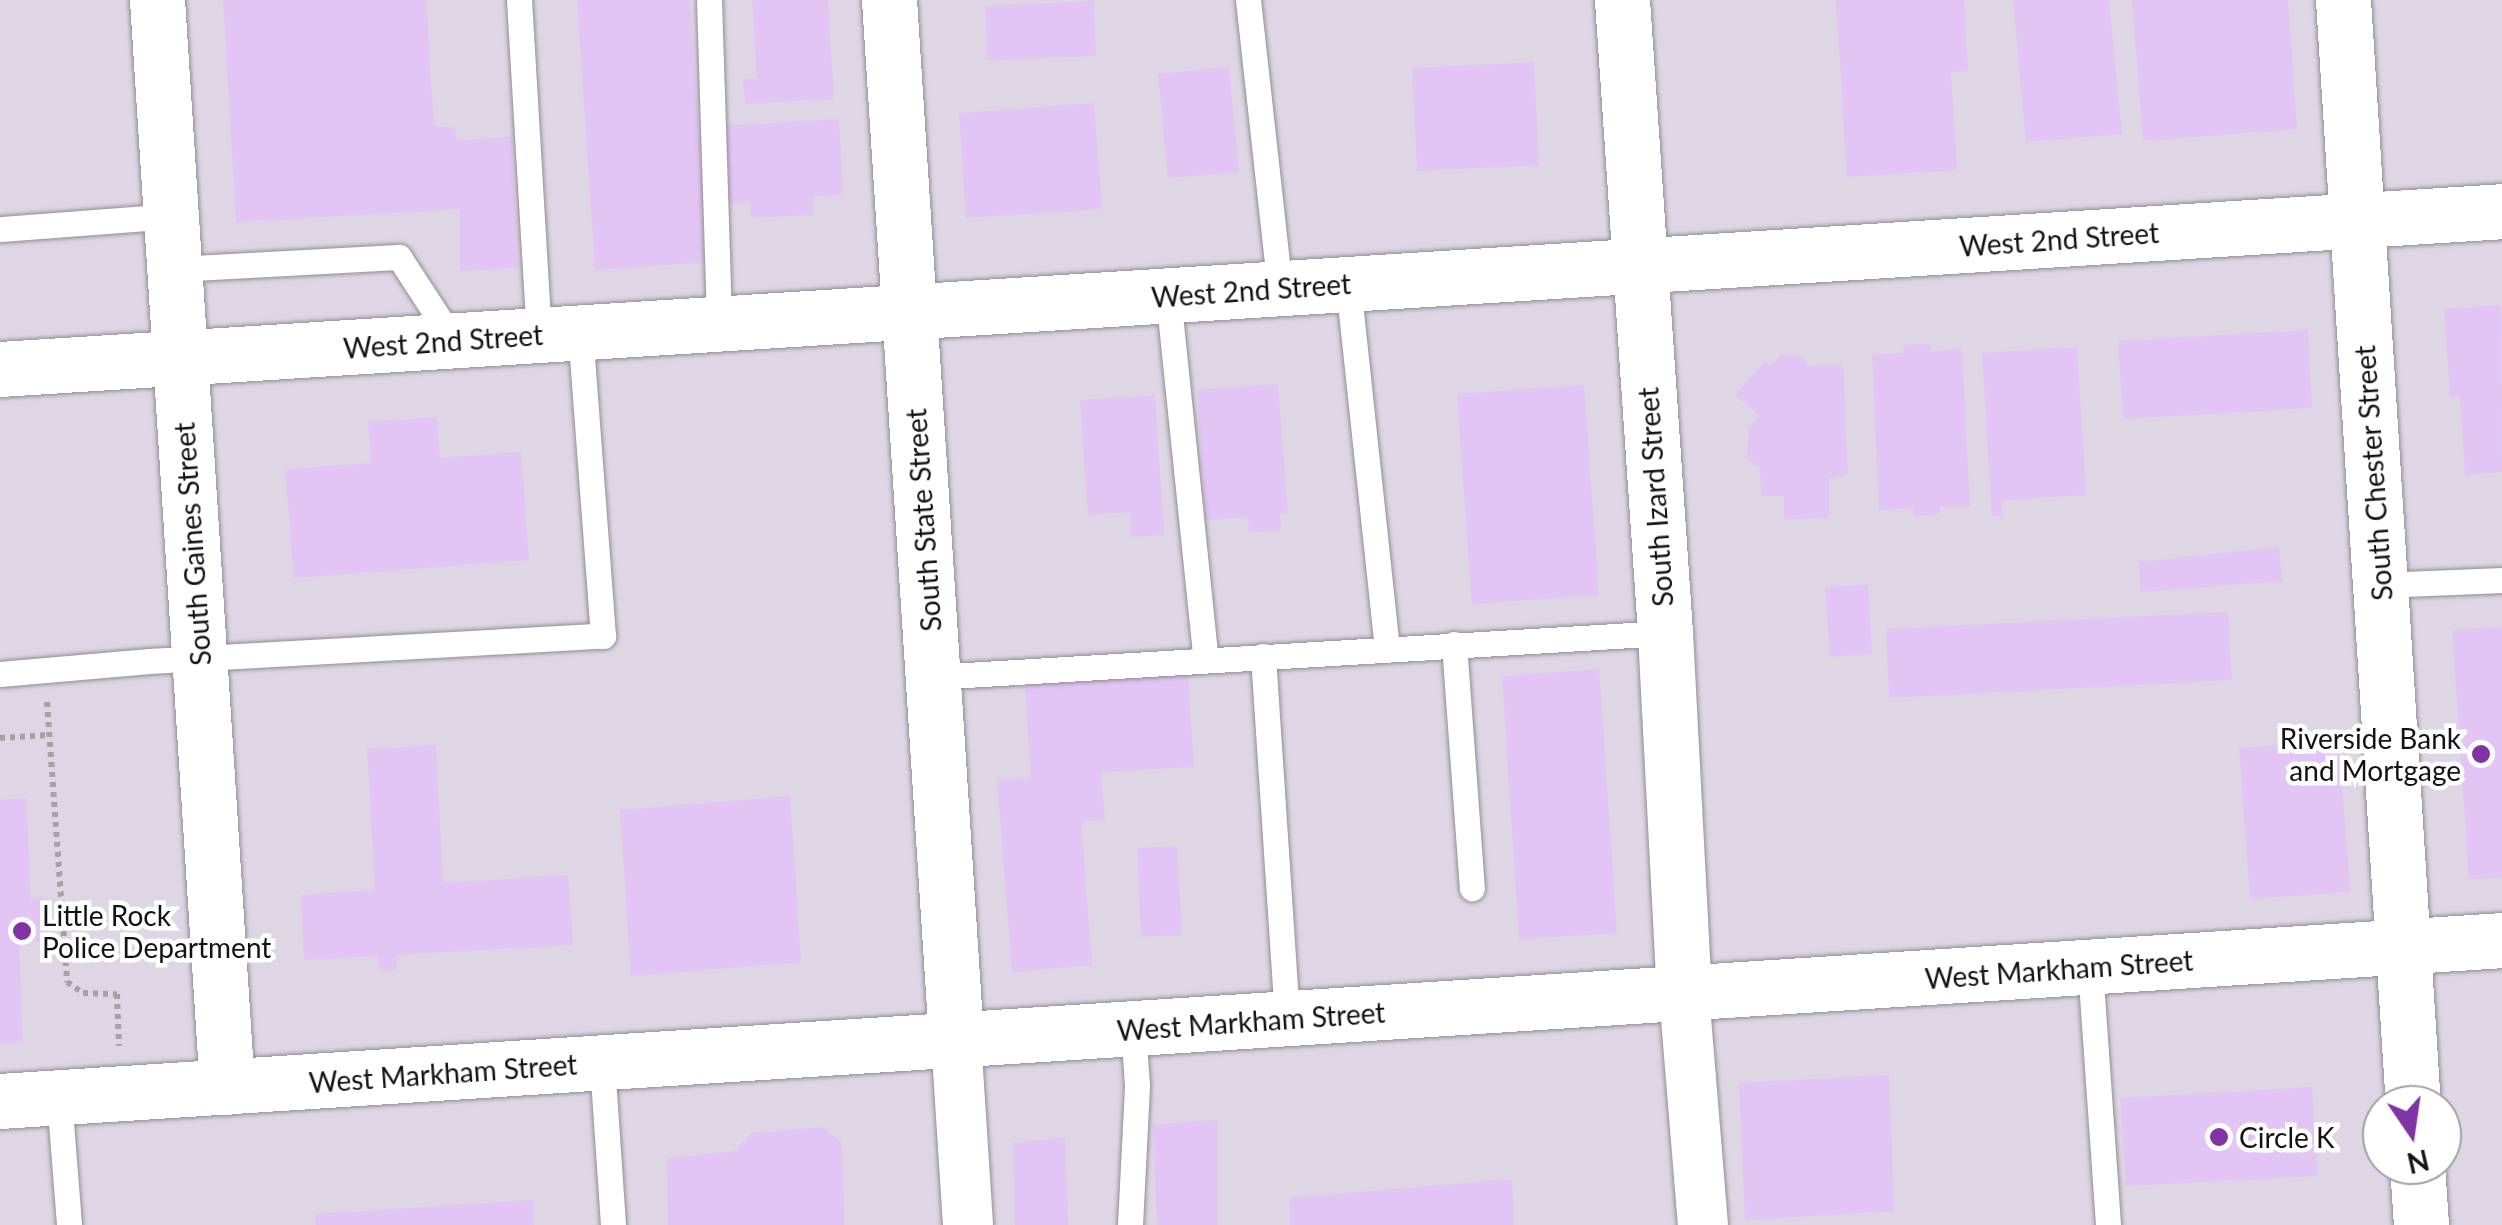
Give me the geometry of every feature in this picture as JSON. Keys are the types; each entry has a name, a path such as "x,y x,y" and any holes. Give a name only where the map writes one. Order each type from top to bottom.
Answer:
{"street":[{"name":"South Gaines Street","path":"157,0 227,1087"},
{"name":"South State Street","path":"889,0 956,1039"},
{"name":"South Izard Street","path":"1622,0 1665,632 1684,994"},
{"name":"South Chester Street","path":"2342,0 2412,1085"},
{"name":"West 2nd Street","path":"0,369 2502,211"},
{"name":"West Markham Street","path":"0,1101 2502,940"},
{"path":"1684,994 1703,1225"},
{"path":"956,1039 968,1225"},
{"path":"2418,1185 2421,1225"}],"lane":[{"path":"0,674 603,636 518,0"},
{"path":"709,0 719,324"},
{"path":"1248,0 1280,288"},
{"path":"0,229 399,257 453,340"},
{"path":"1348,284 1387,648"},
{"path":"1168,295 1206,660"},
{"path":"2380,585 2502,580"},
{"path":"933,677 1665,632"},
{"path":"1454,644 1472,888"},
{"path":"1263,656 1287,1018"},
{"path":"2090,966 2108,1225"},
{"path":"1130,1225 1136,1085 1134,1028"},
{"path":"602,1063 613,1225"},
{"path":"60,1097 69,1225"}],"path":[{"path":"46,691 67,982 83,992 117,994 119,1046"},
{"path":"0,738 50,736"},
{"path":"45,920 63,918"}],"shaded area":[{"path":"0,0 2502,0 2502,1225 0,1225"}],"building":[{"path":"223,0 426,0 434,126 455,128 456,140 512,137 518,268 460,271 460,209 236,222"},
{"path":"577,0 690,0 707,262 595,270"},
{"path":"752,0 828,0 834,99 745,104 743,79 757,78"},
{"path":"1836,0 1964,0 1968,71 1951,72 1957,170 1847,177"},
{"path":"2013,0 2109,0 2122,134 2026,142"},
{"path":"2132,0 2288,0 2297,129 2143,141"},
{"path":"1094,1 1096,56 987,60 985,6"},
{"path":"1534,62 1539,165 1417,171 1412,68"},
{"path":"1229,67 1239,172 1168,178 1158,74"},
{"path":"1094,103 1102,209 966,218 959,113"},
{"path":"839,119 843,195 813,197 814,215 751,218 750,202 723,204 719,126"},
{"path":"2501,305 2502,472 2465,475 2460,396 2450,397 2444,309"},
{"path":"2308,330 2312,408 2123,419 2118,341"},
{"path":"1930,344 1931,351 1962,349 1970,506 1940,507 1940,514 1913,516 1913,508 1879,510 1872,355 1904,353 1903,345"},
{"path":"2077,347 2086,495 2001,500 2003,516 1992,517 1982,353"},
{"path":"1781,355 1803,357 1808,366 1843,365 1848,474 1829,479 1829,518 1784,519 1784,496 1761,496 1760,468 1747,459 1749,428 1759,416 1735,395 1765,361 1771,366"},
{"path":"1278,384 1288,514 1280,514 1281,530 1249,532 1248,517 1206,520 1197,390"},
{"path":"1584,385 1599,595 1472,604 1457,394"},
{"path":"1155,395 1164,535 1131,537 1130,512 1088,515 1080,400"},
{"path":"437,417 440,458 521,452 529,560 294,578 285,469 371,463 368,422"},
{"path":"2279,547 2282,581 2141,592 2139,562"},
{"path":"1868,585 1872,654 1830,657 1825,587"},
{"path":"2228,612 2232,680 1889,698 1886,629"},
{"name":"Riverside Bank and Mortgage","path":"2502,627 2502,878 2469,879 2452,630"},
{"path":"1599,669 1617,933 1519,939 1502,676"},
{"path":"1188,674 1194,767 1101,772 1105,820 1081,822 1092,965 1012,972 997,780 1031,778 1025,685"},
{"path":"2339,740 2350,892 2250,899 2239,748"},
{"path":"436,745 443,883 568,875 573,945 396,955 397,970 379,971 378,956 304,960 301,895 375,890 367,749"},
{"path":"790,796 801,962 631,976 620,810"},
{"name":"Little Rock Police Department","path":"26,798 31,899 44,898 45,941 19,941 23,1042 0,1043 0,800"},
{"path":"1177,846 1182,935 1141,937 1137,848"},
{"path":"1889,1075 1894,1211 1745,1220 1739,1083"},
{"name":"Circle K","path":"2312,1087 2318,1176 2126,1186 2120,1098"},
{"path":"1218,1120 1218,1225 1157,1225 1153,1124"},
{"path":"823,1127 842,1143 844,1225 668,1225 667,1158 734,1151 752,1133"},
{"path":"1065,1137 1068,1225 1015,1225 1013,1143"},
{"path":"1512,1179 1514,1225 1290,1225 1289,1198"},
{"path":"533,1200 534,1225 316,1225 315,1214"}],"place":[{"name":"Riverside Bank and Mortgage","path":"2481,754"},
{"name":"Little Rock Police Department","path":"22,931"},
{"name":"Circle K","path":"2219,1137"}]}
